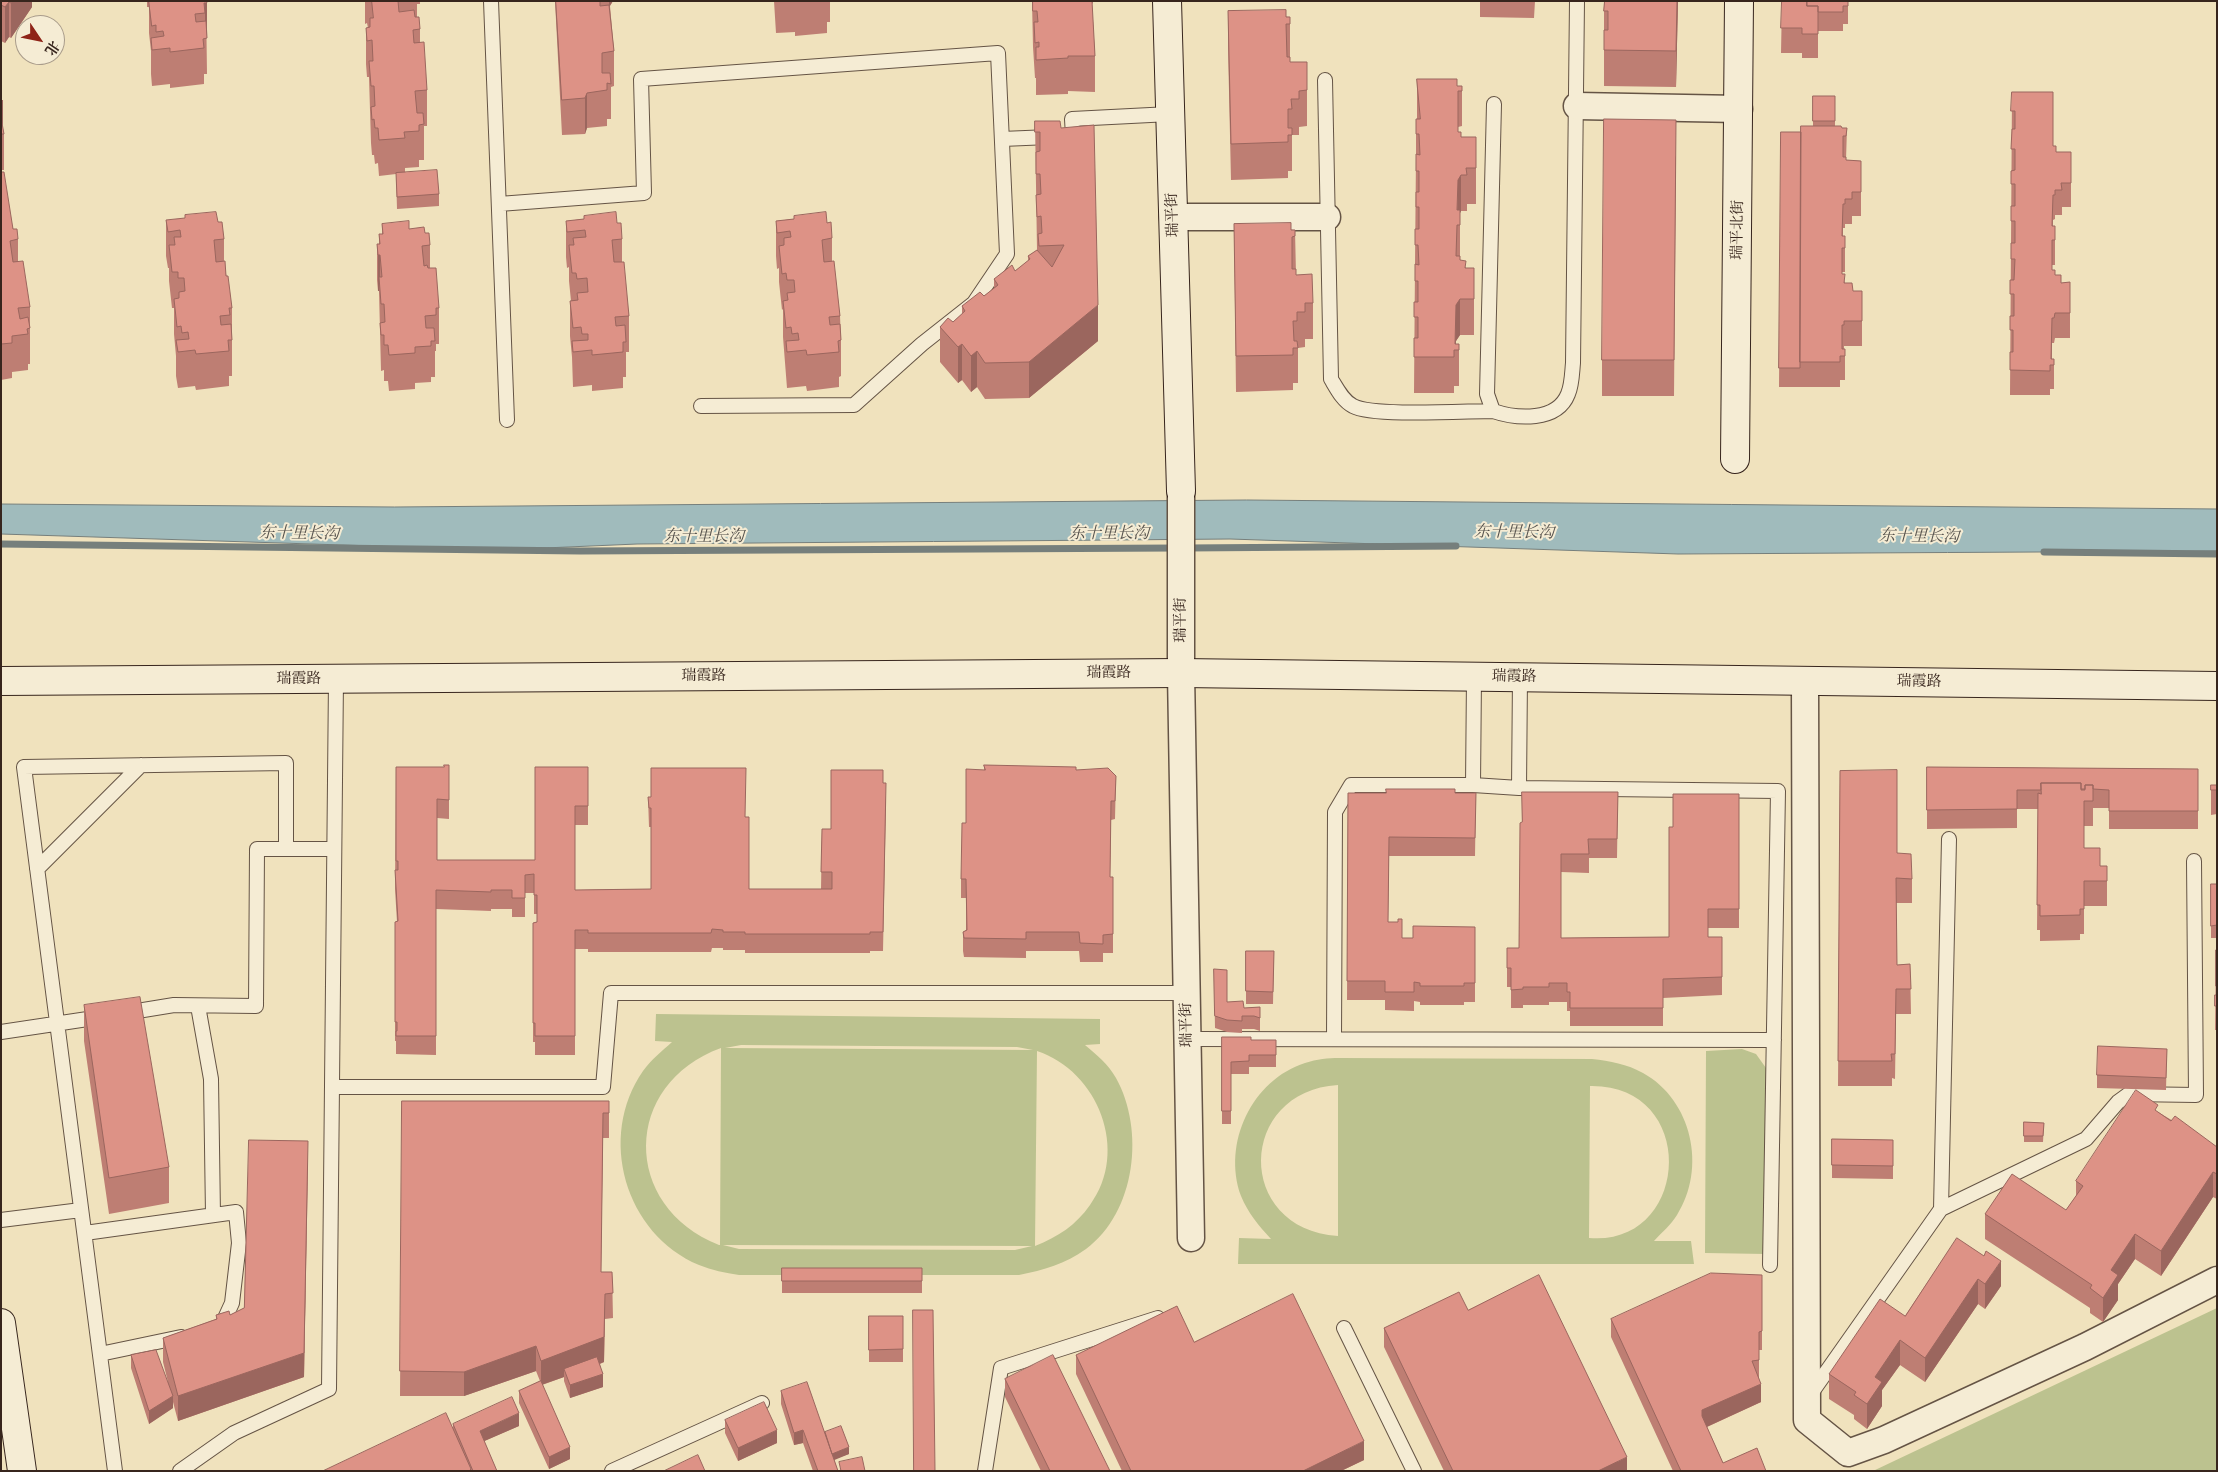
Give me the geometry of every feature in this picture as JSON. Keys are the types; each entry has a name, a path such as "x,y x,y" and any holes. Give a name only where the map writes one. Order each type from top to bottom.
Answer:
{"street":[{"name":"瑞平街","path":"1167,1 1180,491 1181,672 1191,1238"},
{"name":"瑞平北街","path":"1735,459 1739,1"},
{"path":"1577,106 1739,109"},
{"path":"1173,217 1327,217"},
{"name":"瑞霞路","path":"1,681 1181,672 2217,686"},
{"path":"1805,681 1807,1420 1848,1453 1884,1440 2077,1351 2217,1280"},
{"path":"1,1322 22,1471"}],"lane":[{"path":"491,1 507,420"},
{"path":"1325,80 1331,379 1340,394 1353,406 1373,412 1493,411 1504,415 1546,415 1559,409 1568,394 1574,363 1577,1"},
{"path":"499,204 644,193 641,79 998,53 1007,254 974,303 922,344 854,405 701,406"},
{"path":"1493,411 1487,394 1494,104"},
{"path":"1002,139 1073,136 1072,118 1170,114"},
{"path":"1473,785 1474,677"},
{"path":"1519,788 1520,677"},
{"path":"180,1471 234,1433 328,1389 336,679"},
{"path":"115,1471 24,766 286,763 286,849"},
{"path":"37,869 141,765"},
{"path":"1334,1040 1335,812 1351,785 1473,785 1519,788 1778,791 1770,1265"},
{"path":"1941,1209 1949,839"},
{"path":"1,1032 174,1006 256,1006 257,849 334,849"},
{"path":"1807,1399 1941,1209 2086,1139 2118,1102 2129,1094 2196,1095 2194,861"},
{"path":"332,1087 603,1087 612,993 1187,993"},
{"path":"198,1006 211,1079 213,1215"},
{"path":"1188,1040 1774,1040"},
{"path":"1,1220 81,1210"},
{"path":"85,1233 236,1212 239,1243 232,1303 220,1329 211,1331"},
{"path":"984,1471 1001,1368 1168,1315"},
{"path":"1344,1328 1414,1471"},
{"path":"100,1354 193,1334"},
{"path":"612,1471 762,1403"}],"green space":[{"path":"656,1014 1100,1019 1100,1044 1085,1045 1098,1056 1116,1078 1125,1099 1131,1121 1131,1169 1125,1192 1116,1214 1103,1233 1086,1249 1054,1266 1019,1275 739,1275 699,1265 673,1250 653,1231 637,1207 626,1181 621,1153 622,1125 629,1097 646,1067 672,1042 655,1041","holes":["741,1045 1017,1047 1033,1050 725,1048","721,1048 720,1245 687,1227 664,1203 650,1175 646,1145 651,1116 665,1088 688,1065","1037,1051 1058,1061 1077,1076 1091,1094 1101,1115 1107,1138 1107,1161 1102,1184 1085,1212 1066,1230 1035,1246","723,1245 1032,1246 1015,1250 739,1249"]},
{"path":"1742,1049 1756,1054 1766,1068 1766,1254 1705,1253 1706,1051"},
{"path":"1335,1058 1592,1059 1618,1063 1643,1073 1660,1085 1673,1100 1683,1117 1690,1136 1692,1157 1691,1177 1686,1197 1675,1219 1654,1241 1691,1241 1694,1264 1238,1264 1239,1238 1271,1239 1247,1208 1241,1196 1236,1176 1236,1155 1239,1135 1246,1116 1256,1099 1286,1071 1305,1063","holes":["1338,1085 1338,1236 1304,1228 1280,1210 1266,1187 1261,1160 1266,1134 1281,1110 1305,1093","1590,1086 1626,1092 1651,1110 1665,1136 1669,1165 1663,1193 1648,1218 1623,1234 1589,1238"]},
{"path":"2217,1308 2217,1470 2215,1471 1873,1471"}],"water":[{"path":"1247,500 2217,509 2217,551 1678,554 1230,539 637,544 498,550 1,534 1,504 394,507"}],"building":[{"path":"1,1 12,1 5,7 1,5"},
{"path":"149,1 206,1 207,3 204,3 205,13 195,14 196,22 206,21 207,38 203,39 204,48 170,52 170,48 152,50 151,38 164,36 163,31 156,32 156,25 152,26"},
{"path":"372,1 398,1 399,12 414,10 415,17 419,17 420,29 413,30 414,43 424,42 427,90 415,91 417,113 423,113 424,124 419,125 419,131 404,132 405,138 379,140 378,128 375,128 374,119 372,120 371,107 375,106 374,86 371,86 369,61 373,61 372,40 367,41 366,28 370,27 370,18 373,18"},
{"path":"556,1 600,1 600,6 609,5 614,51 602,53 602,73 610,73 611,84 607,83 607,90 587,93 585,98 562,100"},
{"path":"1033,1 1092,1 1095,56 1068,56 1068,58 1036,60 1036,47 1039,47 1039,42 1035,43 1034,22 1038,22 1037,11 1033,11"},
{"path":"1605,1 1677,1 1676,51 1604,50 1604,30 1608,30 1608,11 1604,11"},
{"path":"1782,1 1807,1 1807,6 1818,6 1818,34 1802,34 1802,28 1781,28"},
{"path":"1807,1 1848,1 1848,6 1843,6 1843,12 1818,12 1818,6 1807,6"},
{"path":"1286,10 1286,17 1290,17 1290,24 1286,24 1287,57 1290,57 1290,62 1307,62 1307,90 1299,91 1299,99 1291,99 1292,109 1288,109 1288,128 1292,128 1292,135 1288,135 1288,142 1231,144 1228,11"},
{"path":"1417,79 1457,79 1457,86 1462,86 1462,91 1458,91 1458,132 1461,132 1461,137 1476,137 1476,168 1466,168 1467,175 1461,175 1458,180 1457,210 1460,210 1460,225 1457,225 1456,256 1460,256 1460,260 1466,261 1465,268 1474,268 1474,299 1460,299 1456,305 1455,344 1459,344 1459,350 1454,350 1454,357 1414,357 1414,338 1418,338 1418,317 1414,317 1414,302 1418,302 1418,281 1415,281 1415,264 1419,265 1418,245 1415,245 1415,229 1419,229 1419,207 1416,207 1416,192 1419,192 1419,171 1416,171 1416,154 1420,155 1419,134 1416,134 1416,119 1420,119"},
{"path":"2012,92 2053,92 2053,146 2056,146 2056,152 2071,152 2071,183 2061,183 2062,190 2055,190 2055,195 2053,195 2052,226 2055,226 2055,240 2052,240 2052,270 2055,270 2055,275 2061,275 2061,283 2070,282 2070,313 2055,313 2054,318 2052,318 2051,359 2054,359 2054,365 2050,365 2050,371 2010,370 2010,352 2013,352 2013,330 2010,330 2010,316 2014,316 2014,294 2010,294 2010,280 2014,280 2015,259 2011,259 2011,243 2015,243 2015,221 2011,221 2011,206 2015,206 2015,184 2011,184 2011,171 2015,170 2015,149 2011,149 2012,129 2015,129 2015,111 2011,111"},
{"path":"1813,96 1835,96 1835,121 1813,121"},
{"path":"1604,119 1676,120 1674,360 1602,360"},
{"path":"1035,121 1060,121 1061,128 1094,125 1098,305 1029,362 985,363 977,351 971,356 962,344 958,347 940,327 948,318 953,322 965,311 962,306 980,292 984,296 998,285 994,279 1012,265 1015,271 1030,259 1028,256 1037,250 1052,267 1064,245 1039,246 1038,234 1042,233 1041,216 1037,217 1036,195 1041,194 1040,174 1036,174 1036,152 1040,151 1040,132 1035,132"},
{"path":"2,123 4,134 1,134"},
{"path":"1801,126 1841,126 1842,128 1847,128 1846,136 1843,136 1843,157 1846,157 1846,160 1861,161 1861,192 1852,192 1852,199 1845,199 1845,204 1843,204 1842,236 1845,236 1845,248 1842,248 1842,274 1845,274 1844,283 1852,283 1853,291 1862,291 1862,321 1844,321 1844,325 1842,325 1842,349 1845,349 1845,356 1840,356 1840,362 1800,362"},
{"path":"1781,132 1801,132 1800,368 1779,368"},
{"path":"437,170 439,194 397,197 396,173"},
{"path":"1,172 4,172 13,229 17,229 18,239 10,241 13,262 23,261 30,307 18,308 20,319 28,317 30,328 27,329 28,334 12,336 12,343 1,344"},
{"path":"216,212 218,222 222,222 224,239 214,240 216,262 225,261 232,308 229,308 230,315 220,316 221,325 231,324 232,340 228,340 229,351 196,354 195,350 178,352 176,340 189,339 188,332 182,333 181,326 177,327 174,299 179,298 179,292 185,291 184,278 178,278 178,272 172,272 169,245 175,245 174,237 181,237 180,230 168,232 166,220 185,218 185,215"},
{"path":"616,212 617,223 621,223 622,239 612,240 614,262 624,262 629,316 615,317 616,326 625,325 626,342 623,342 623,352 592,355 592,350 573,352 572,341 588,340 588,334 582,334 581,327 573,328 570,301 578,300 577,293 588,292 587,278 577,279 576,273 572,273 569,245 574,245 573,238 586,237 585,230 567,232 566,221 584,219 584,216"},
{"path":"826,212 827,223 831,222 832,238 822,240 824,262 834,261 840,316 829,317 830,325 840,324 841,340 838,341 839,352 807,355 806,350 787,352 786,341 799,340 798,333 792,334 791,327 786,328 783,301 788,300 787,293 795,292 794,280 787,280 786,273 782,274 779,246 784,245 784,238 791,237 790,231 777,233 776,221 794,219 794,216"},
{"path":"409,221 409,229 424,227 425,233 429,233 430,245 422,246 424,266 436,268 439,308 436,308 436,315 425,316 426,328 434,328 435,341 431,341 431,346 415,347 415,353 389,355 388,345 384,345 384,335 381,335 380,323 385,322 384,304 381,304 379,277 382,277 377,244 380,244 379,234 383,234 382,224"},
{"path":"1291,223 1291,230 1295,230 1295,236 1292,237 1292,269 1296,269 1296,275 1312,274 1313,303 1305,303 1305,312 1297,312 1297,321 1293,321 1294,341 1297,341 1298,348 1293,348 1293,355 1236,356 1234,224"},
{"path":"444,765 449,765 449,800 437,799 437,860 535,860 535,767 588,767 588,806 575,806 575,890 651,889 651,808 649,808 648,797 651,797 651,768 746,768 745,817 749,817 749,889 832,889 832,872 821,872 822,829 831,829 831,770 883,770 883,783 886,783 883,932 870,932 870,934 745,934 745,932 723,932 723,930 712,929 711,933 588,933 588,930 575,930 575,1036 535,1036 535,1023 533,1023 533,923 537,922 537,895 534,895 534,874 525,875 525,898 512,898 512,890 491,890 491,892 436,890 436,1036 396,1036 395,922 398,921 395,870 398,870 398,861 396,861 396,767 444,767"},
{"path":"984,765 1076,767 1076,770 1108,768 1116,776 1115,801 1111,801 1110,877 1113,877 1113,934 1103,935 1103,944 1080,943 1079,932 1026,932 1026,939 964,938 963,932 967,930 966,879 961,879 962,823 966,823 966,769 985,770"},
{"path":"1927,767 2198,769 2198,811 2109,811 2109,790 2093,789 2093,785 2085,785 2085,789 2081,789 2081,783 2041,783 2041,790 2017,790 2017,809 1927,810"},
{"path":"1897,770 1897,853 1911,854 1912,879 1896,878 1897,965 1910,964 1911,989 1896,989 1895,1054 1891,1054 1892,1061 1838,1061 1840,771"},
{"path":"2041,783 2081,783 2081,790 2085,790 2085,785 2093,785 2093,801 2084,801 2084,848 2100,848 2100,866 2107,866 2107,881 2084,881 2084,909 2080,909 2080,915 2040,916 2040,905 2037,905 2038,793 2041,794"},
{"path":"2211,785 2217,785 2217,790 2211,790"},
{"path":"1386,789 1455,789 1455,793 1476,793 1475,838 1389,837 1388,922 1398,922 1398,919 1402,919 1402,938 1413,938 1413,926 1475,927 1475,983 1464,983 1464,986 1420,986 1420,983 1414,982 1414,992 1385,992 1385,981 1347,981 1348,793 1386,793"},
{"path":"1522,792 1618,792 1617,839 1588,839 1589,854 1561,854 1561,938 1669,937 1669,827 1673,827 1673,794 1739,794 1739,909 1708,909 1708,937 1722,937 1722,977 1663,979 1663,1008 1570,1008 1570,992 1567,992 1567,983 1549,983 1549,987 1523,987 1523,989 1511,990 1511,968 1507,968 1507,948 1519,948"},
{"path":"2211,884 2217,884 2217,925 2211,926"},
{"path":"2217,950 2217,986 2216,986"},
{"path":"1246,951 1274,951 1273,992 1246,991"},
{"path":"1214,969 1227,970 1227,1002 1243,1001 1244,1008 1260,1007 1260,1018 1242,1016 1242,1021 1227,1020 1215,1016"},
{"path":"2215,995 2217,995 2217,1006 2215,1006"},
{"path":"140,997 169,1167 109,1178 84,1005"},
{"path":"1222,1037 1251,1037 1251,1040 1276,1040 1276,1055 1249,1055 1249,1061 1231,1062 1231,1111 1222,1111"},
{"path":"2098,1046 2167,1049 2166,1078 2097,1075"},
{"path":"2136,1090 2158,1105 2155,1110 2171,1121 2175,1116 2217,1147 2217,1174 2213,1172 2161,1251 2135,1234 2111,1270 2118,1275 2103,1298 2090,1288 2092,1285 1985,1214 2012,1174 2066,1210 2083,1186 2076,1181"},
{"path":"402,1101 609,1101 609,1113 603,1113 601,1272 612,1272 613,1293 605,1294 604,1337 541,1361 536,1346 464,1372 400,1371"},
{"path":"2024,1122 2044,1123 2043,1136 2024,1136"},
{"path":"1832,1139 1893,1140 1893,1166 1832,1165"},
{"path":"249,1140 308,1141 304,1353 178,1396 163,1338 217,1319 216,1315 229,1311 230,1315 244,1308"},
{"path":"1957,1238 1984,1256 1986,1251 2001,1261 1985,1284 1978,1279 1925,1358 1900,1340 1875,1377 1882,1382 1867,1404 1854,1395 1856,1392 1829,1374 1880,1299 1905,1316"},
{"path":"782,1268 922,1268 922,1281 782,1281"},
{"path":"1711,1273 1762,1275 1762,1331 1759,1332 1759,1360 1752,1361 1761,1384 1702,1410 1702,1416 1723,1463 1757,1448 1766,1471 1681,1471 1611,1319"},
{"path":"1539,1275 1627,1457 1598,1471 1453,1471 1384,1328 1459,1292 1468,1310"},
{"path":"1293,1294 1364,1441 1303,1471 1131,1471 1076,1355 1177,1306 1194,1342"},
{"path":"913,1310 933,1310 935,1471 914,1471"},
{"path":"869,1316 903,1316 903,1349 869,1350"},
{"path":"156,1350 173,1396 149,1411 131,1355"},
{"path":"1053,1355 1110,1471 1050,1471 1005,1379"},
{"path":"597,1357 603,1374 570,1385 564,1369"},
{"path":"541,1381 570,1447 549,1457 519,1391"},
{"path":"807,1382 838,1471 818,1471 803,1430 794,1433 781,1391"},
{"path":"512,1397 519,1413 480,1431 497,1471 473,1471 453,1424"},
{"path":"764,1402 777,1430 738,1448 725,1420"},
{"path":"446,1413 471,1469 469,1471 323,1471"},
{"path":"841,1426 849,1447 832,1454 825,1432"},
{"path":"698,1455 705,1471 664,1471"},
{"path":"862,1457 865,1471 841,1471 839,1462"}],"waterway":[{"name":"东十里长沟","path":"1,544 580,551 1176,548"},
{"name":"东十里长沟","path":"1187,548 1456,546"},
{"name":"东十里长沟","path":"2044,552 2217,554"}]}
